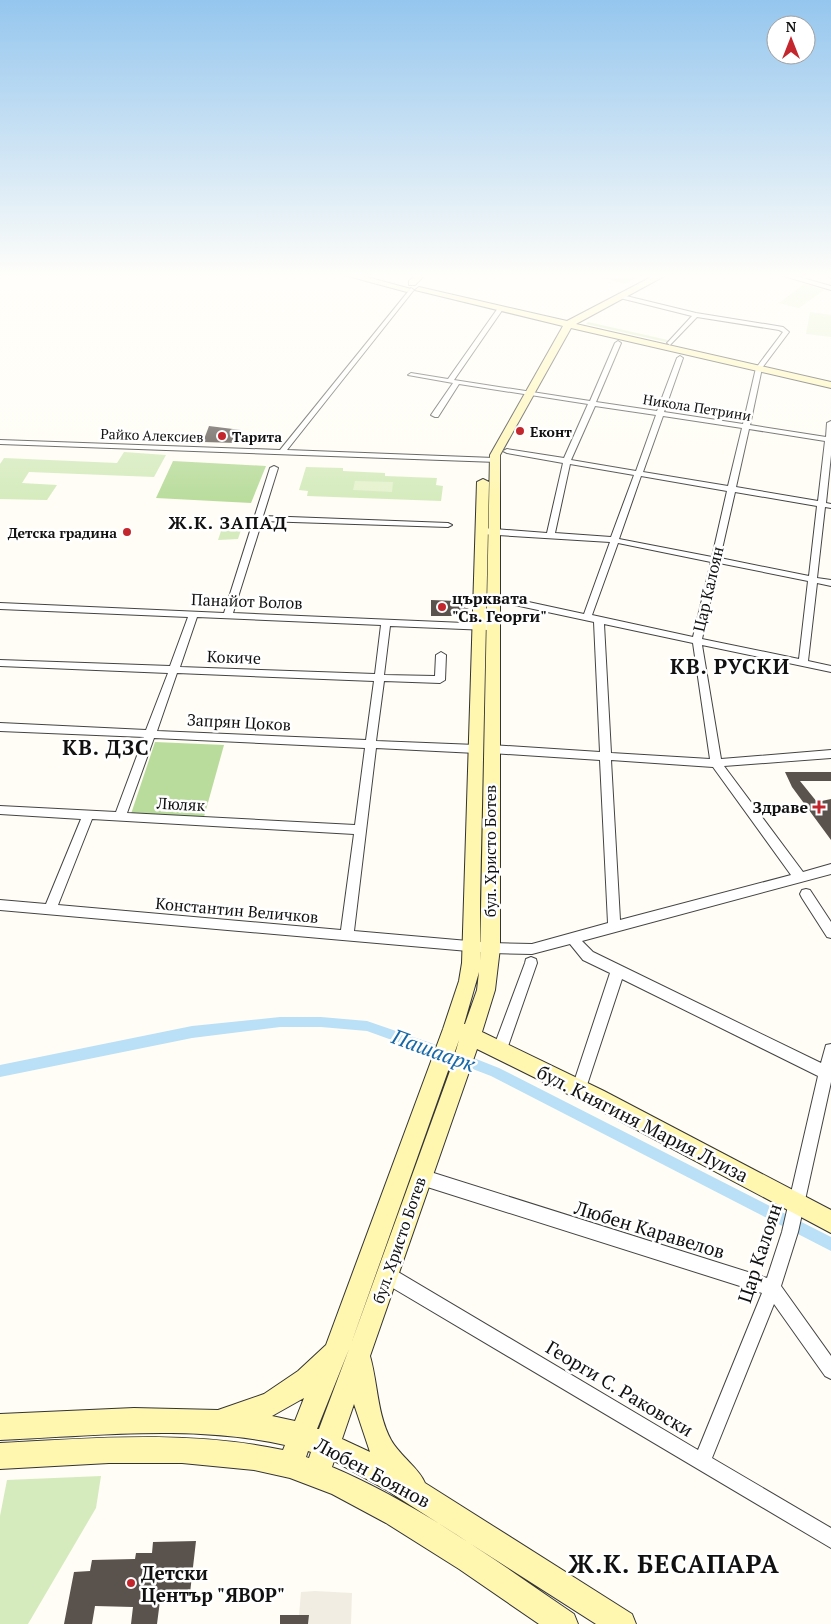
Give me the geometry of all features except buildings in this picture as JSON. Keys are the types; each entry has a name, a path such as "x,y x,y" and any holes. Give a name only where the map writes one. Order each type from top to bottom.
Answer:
{"main road":[{"name":"бул. Христо Ботев","path":"316,1475 327,1444 348,1351 462,1036 486,990 481,947 489,460 498,449 525,392 551,350"},
{"path":"689,350 831,380"},
{"path":"697,350 831,385"},
{"name":"бул. Княгиня Мария Луиза","path":"462,1036 500,1049 579,1088 831,1222"},
{"name":"бул. Христо Ботев","path":"290,1465 386,1274 421,1177 451,1065"},
{"path":"219,1421 254,1412 292,1394 348,1351 373,1430 390,1462 425,1498"},
{"name":"Любен Боянов","path":"0,1427 219,1421 269,1428 303,1436 327,1444 425,1498 622,1624"},
{"name":"Любен Боянов","path":"0,1456 164,1450 216,1452 290,1465 349,1488 410,1520 564,1624"}],"street":[{"path":"281,453 363,350"},
{"path":"435,415 474,350"},
{"path":"550,536 567,461 615,350"},
{"path":"760,366 772,350"},
{"path":"587,617 680,358"},
{"name":"Цар Калоян","path":"760,366 697,640 716,763 799,876"},
{"name":"Никола Петрини","path":"412,375 830,440"},
{"path":"803,663 831,423"},
{"name":"Райко Алексиев","path":"0,442 489,460"},
{"path":"507,451 831,506"},
{"path":"228,615 274,468"},
{"path":"259,518 448,525"},
{"path":"488,532 614,540 831,583"},
{"path":"510,601 831,669"},
{"name":"Панайот Волов","path":"1,607 486,626"},
{"path":"120,816 194,614"},
{"path":"599,620 614,926"},
{"path":"347,935 386,622"},
{"name":"Кокиче","path":"0,662 440,680 441,654"},
{"name":"Запрян Цоков","path":"0,727 483,749 716,763 831,754"},
{"name":"Люляк","path":"0,810 360,830"},
{"path":"50,910 88,815"},
{"name":"Константин Величков","path":"0,905 481,947 532,949 799,876 831,869"},
{"path":"806,894 831,933"},
{"path":"572,938 588,956 828,1073"},
{"path":"500,1049 531,963"},
{"path":"579,1088 618,970"},
{"name":"Цар Калоян","path":"702,1462 772,1288 791,1228 828,1073 831,1050"},
{"name":"Любен Каравелов","path":"421,1177 772,1288"},
{"name":"Георги С. Раковски","path":"386,1274 831,1539"},
{"path":"772,1288 831,1370"}],"green space":[{"path":"124,452 166,455 154,477 29,472 22,483 57,485 47,500 0,499 0,464 4,458 117,463"},
{"path":"173,461 266,466 251,503 156,498"},
{"path":"306,467 343,468 343,471 385,473 385,476 437,478 436,485 443,486 441,501 307,496 308,491 299,490"},
{"path":"355,481 393,482 392,492 353,490"},
{"path":"229,527 242,527 238,539 218,540 221,531 227,531"},
{"path":"155,742 224,745 204,817 131,814"},
{"path":"101,1476 96,1508 28,1624 0,1624 0,1516 7,1480"}],"shaded area":[{"path":"301,1592 352,1593 351,1624 308,1624 309,1616 299,1615"}],"waterway":[{"name":"Пашаарк","path":"0,1071 192,1032 280,1022 321,1022 367,1026 447,1054"},
{"name":"Пашаарк","path":"461,1059 495,1072 831,1244"}],"place":[{"name":"Еконт","path":"520,431"},
{"name":"Тарита","path":"222,436"},
{"name":"Детска градина","path":"127,532"},
{"name":"църквата \"Св. Георги\"","path":"442,607"},
{"name":"Здраве","path":"819,807"},
{"name":"Детски Център \"ЯВОР\"","path":"131,1583"}],"district":[{"name":"Ж.К. ЗАПАД","path":"228,522"},
{"name":"КВ. РУСКИ","path":"730,666"},
{"name":"КВ. ДЗС","path":"106,747"},
{"name":"Ж.К. БЕСАПАРА","path":"674,1563"}]}
